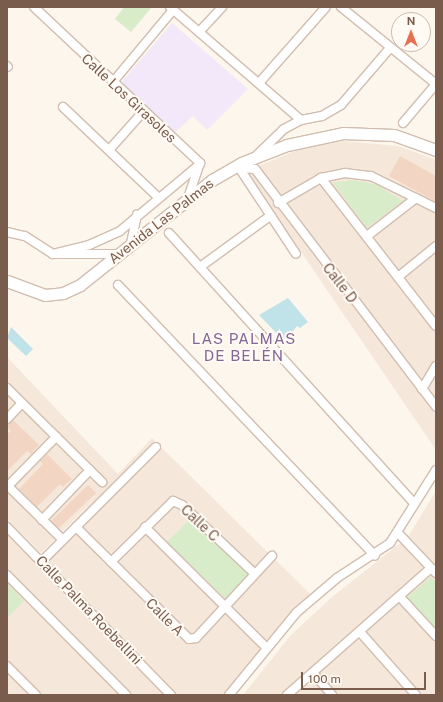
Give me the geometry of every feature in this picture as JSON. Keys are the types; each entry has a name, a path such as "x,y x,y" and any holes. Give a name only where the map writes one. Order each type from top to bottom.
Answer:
{"main road":[{"name":"Avenida Las Palmas","path":"7,280 44,295 63,293 80,286 188,197 254,158 287,145 343,133 394,135 436,150"}],"street":[{"name":"Calle Los Girasoles","path":"34,7 143,112 200,163"},
{"path":"199,32 222,7"},
{"path":"259,83 326,7"},
{"path":"341,7 436,84 403,123"},
{"path":"113,82 172,8 301,120"},
{"path":"254,158 272,137 301,120 322,116 341,105 390,48"},
{"path":"63,106 110,148 158,197"},
{"path":"110,148 143,112"},
{"path":"53,254 89,245 120,230 137,214 200,163"},
{"path":"188,197 200,163"},
{"path":"238,167 296,254"},
{"name":"Calle D","path":"238,167 255,169 278,204 436,407"},
{"path":"278,204 321,178 346,173 371,176 436,208"},
{"path":"321,178 436,326"},
{"path":"367,236 416,198"},
{"path":"131,243 137,214"},
{"path":"200,267 270,216"},
{"path":"7,232 25,236 53,254 119,254"},
{"path":"169,233 414,502"},
{"path":"398,277 436,246"},
{"path":"118,285 375,556"},
{"path":"422,389 436,366"},
{"path":"7,388 102,482"},
{"path":"7,419 22,403"},
{"path":"56,436 7,486 63,540"},
{"path":"42,561 156,447"},
{"path":"42,520 90,470"},
{"path":"229,695 268,644 312,598 375,556 398,533 414,502 436,470"},
{"name":"Calle C","path":"111,562 167,505 176,501 255,574"},
{"name":"Calle Palma Roebellini","path":"7,527 42,561 170,695"},
{"name":"Calle A","path":"76,527 187,639 196,638 272,556"},
{"path":"145,527 268,644"},
{"path":"287,695 400,597 434,570 398,533"},
{"path":"7,575 126,695"},
{"path":"400,597 436,636"},
{"path":"360,632 416,695"},
{"path":"7,666 36,695"},
{"path":"313,673 332,695"}],"shaded area":[{"path":"172,23 248,89 207,130 193,116 172,135 120,84"},
{"path":"343,141 398,146 436,160 436,450 246,171 303,148"},
{"path":"7,357 118,474 152,438 312,596 225,695 7,695 7,535 36,562 98,495 41,553 7,519"},
{"path":"436,491 436,695 243,695 290,636 332,597 408,537"}],"green space":[{"path":"124,7 152,7 131,32 115,19"},
{"path":"354,180 377,185 403,201 367,228 333,183"},
{"path":"191,518 250,574 226,599 167,542"},
{"path":"431,577 436,582 436,631 406,598"},
{"path":"7,583 24,601 7,618"}],"water":[{"path":"288,298 308,322 300,328 297,326 285,342 259,315"},
{"path":"11,327 33,349 26,356 7,338"}],"building":[{"path":"400,156 436,176 436,202 389,176"},
{"path":"13,420 39,445 31,454 27,451 7,471 7,434 11,431 7,426"},
{"path":"47,454 72,479 63,487 60,484 37,507 19,489 43,464 40,461"},
{"path":"88,485 96,493 59,528 51,521"}],"district":[{"name":"LAS PALMAS DE BELÉN","path":"244,346"}]}
